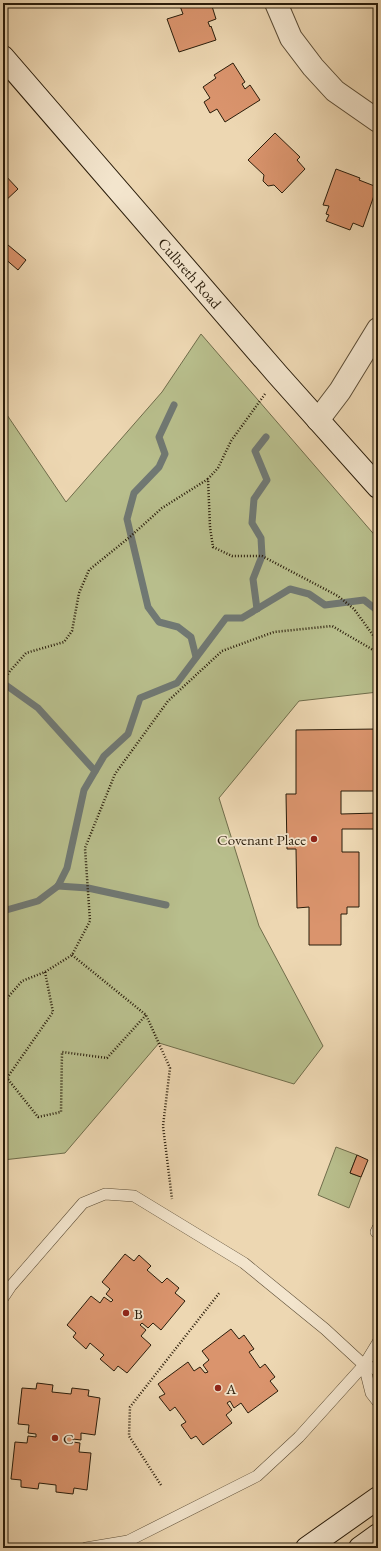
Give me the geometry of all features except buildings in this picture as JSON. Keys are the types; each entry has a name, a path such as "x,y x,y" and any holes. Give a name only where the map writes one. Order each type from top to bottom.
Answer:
{"street":[{"path":"276,3 291,38 313,67 335,91 378,121"},
{"name":"Culbreth Road","path":"3,57 278,375 378,486"},
{"path":"318,420 340,391 378,329"},
{"path":"307,1548 378,1498"},
{"path":"360,1548 378,1536"}],"lane":[{"path":"3,1298 11,1286 83,1203 105,1194 134,1196 244,1263 325,1329 364,1365 378,1370"},
{"path":"86,1548 128,1541 257,1476 299,1437 364,1365 378,1342"},
{"path":"364,1365 372,1393 378,1402"}],"path":[{"path":"3,682 10,671 26,653 64,642 72,631 79,593 89,570 131,536 162,508 208,479 218,468 231,441 278,375"},
{"path":"208,479 210,527 213,547 232,556 262,556 338,596 354,609 378,642"},
{"path":"3,1003 22,980 45,972 72,955 90,921 85,848 115,774 168,701 222,651 274,632 332,626 377,651"},
{"path":"72,955 146,1015 170,1068 163,1126 172,1200"},
{"path":"45,972 53,1012 7,1078 38,1117 61,1112 62,1052 107,1058 146,1015"},
{"path":"161,1485 129,1436 130,1407 220,1292"}],"green space":[{"path":"201,334 378,539 378,692 299,701 219,798 259,926 323,1046 294,1084 159,1043 65,1153 3,1160 3,409 66,502 162,392"},
{"path":"336,1147 357,1155 350,1173 361,1177 349,1208 318,1195"}],"waterway":[{"path":"174,405 159,437 165,454 159,467 134,493 127,519 148,607 159,622 178,627 191,637 196,657"},
{"path":"257,609 253,579 262,556 261,538 252,523 254,499 267,480 255,451 266,437"},
{"path":"3,911 38,901 58,886 67,868 84,790 104,756 128,734 140,698 177,683 226,618 242,618 290,589 309,594 325,605 364,600 378,611"},
{"path":"3,683 38,708 95,771"},
{"path":"58,886 88,888 166,905"}],"place":[{"name":"Covenant Place","path":"314,839"},
{"name":"B","path":"126,1313"},
{"name":"A","path":"218,1388"},
{"name":"C","path":"55,1438"}]}
